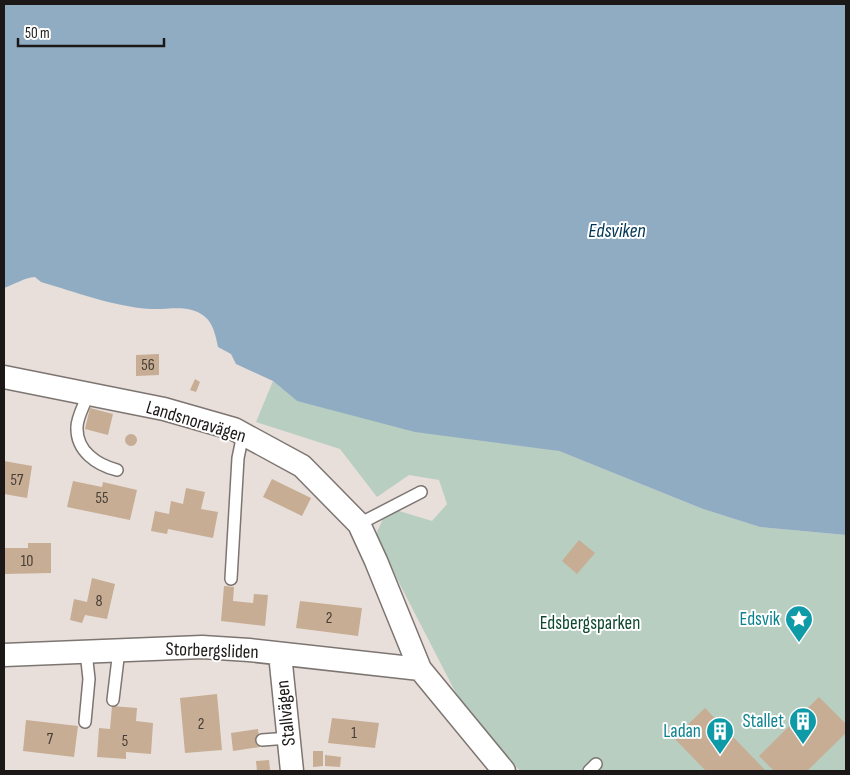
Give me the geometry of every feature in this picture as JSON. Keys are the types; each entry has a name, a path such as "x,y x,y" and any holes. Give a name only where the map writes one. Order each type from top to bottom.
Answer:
{"street":[{"name":"Landsnoravägen","path":"4,377 164,410 234,430 302,466 359,524 420,669 504,771"},
{"name":"Storbergsliden","path":"4,655 202,647 420,669"},
{"name":"Stallvägen","path":"280,654 292,771"}],"lane":[{"path":"88,394 77,427 80,440 95,462 117,470"},
{"path":"231,579 238,458 243,434"},
{"path":"359,524 421,492"},
{"path":"113,700 120,650"},
{"path":"85,722 89,679 86,652"},
{"path":"262,740 289,738"}],"green space":[{"name":"Edsbergsparken","path":"273,381 297,401 559,451 703,509 760,527 846,535 846,771 520,771 459,699 375,536 384,517 396,510 432,521 447,504 439,480 409,475 377,497 340,449 256,422"}],"water":[{"name":"Edsviken","path":"4,4 846,4 846,535 760,527 703,509 559,451 415,432 297,401 273,381 236,364 231,354 218,347 210,322 198,312 192,310 137,308 41,282 35,277 4,288"}],"building":[{"path":"159,354 159,375 136,376 136,355"},
{"path":"195,379 200,382 196,392 190,390"},
{"path":"90,408 113,414 108,435 85,429"},
{"path":"129,434 133,434 137,440 133,446 129,446 125,442 125,438"},
{"path":"4,461 32,466 27,498 4,494"},
{"path":"272,479 311,498 302,516 263,497"},
{"path":"73,481 102,487 103,482 137,490 130,520 67,507"},
{"path":"186,488 205,492 201,509 218,512 213,538 168,529 167,534 151,531 155,511 169,514 171,501 183,504"},
{"path":"579,540 595,553 577,574 562,561"},
{"path":"28,543 51,543 51,573 4,574 4,548 28,548"},
{"path":"92,578 115,584 107,619 85,615 82,623 70,620 74,599 87,602"},
{"path":"224,586 234,587 233,601 253,603 254,594 268,595 265,626 221,621"},
{"path":"300,601 362,608 358,636 296,628"},
{"path":"217,694 222,750 185,753 180,698"},
{"name":"Stallet","path":"819,697 846,724 846,733 807,771 774,771 759,756"},
{"path":"112,706 137,708 136,721 153,723 151,754 126,752 126,759 97,757 99,728 110,729"},
{"name":"Ladan","path":"705,708 766,771 706,771 674,738"},
{"path":"332,718 379,723 375,748 328,743"},
{"path":"26,720 78,726 74,757 23,751"},
{"path":"258,729 260,747 233,751 231,733"},
{"path":"313,751 323,751 323,766 313,767"},
{"path":"325,755 341,757 340,767 325,766"},
{"path":"269,760 270,770 257,771 256,761"}],"place":[{"name":"Edsvik","path":"799,643"},
{"name":"Stallet","path":"803,745"},
{"name":"Ladan","path":"720,755"}]}
